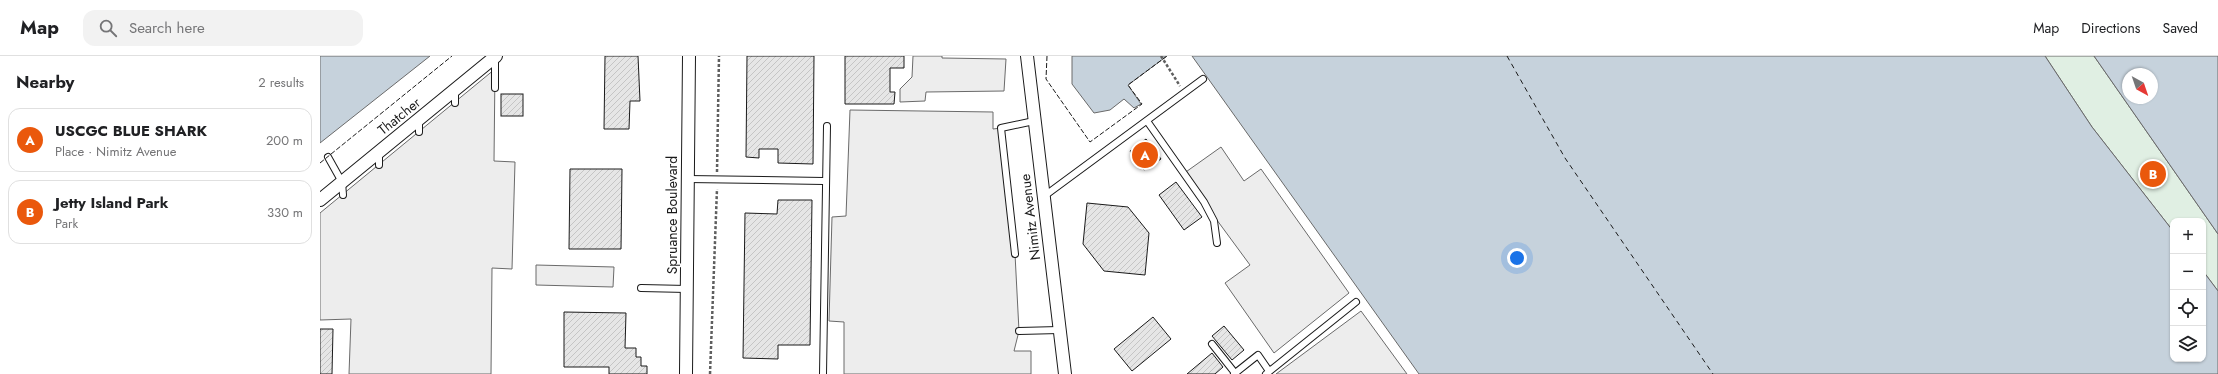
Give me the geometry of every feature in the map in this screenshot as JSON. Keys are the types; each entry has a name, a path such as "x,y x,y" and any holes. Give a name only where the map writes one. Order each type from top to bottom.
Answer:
{"street":[{"name":"Thatcher","path":"320,200 497,56"},
{"name":"Spruance Boulevard","path":"686,374 687,178 690,56"},
{"name":"Nimitz Avenue","path":"1027,56 1065,374"}],"lane":[{"path":"495,88 497,56"},
{"path":"1043,197 1204,79"},
{"path":"455,90 455,102"},
{"path":"419,119 419,132"},
{"path":"1147,120 1204,202 1214,221 1217,244"},
{"path":"1015,254 1001,128 1034,121"},
{"path":"823,374 824,181 827,126"},
{"path":"379,152 379,165"},
{"path":"328,157 342,182 343,195"},
{"path":"687,178 824,181"},
{"path":"641,288 687,289"},
{"path":"1212,344 1234,374 1258,355 1268,372 1356,302"},
{"path":"1019,331 1060,330"}],"path":[{"path":"710,374 717,179 719,56"},
{"path":"1162,58 1185,93"}],"green space":[{"path":"2045,56 2094,56 2122,96 2122,104 2127,104 2218,234 2218,291 2206,275 2206,218 2170,218 2170,227 2092,127"}],"shaded area":[{"path":"320,56 430,56 320,143"},
{"path":"913,56 1006,59 1004,91 926,92 925,101 900,102 900,89 912,77"},
{"path":"1072,56 1167,56 1128,85 1141,104 1134,108 1124,99 1110,110 1094,113 1072,84"},
{"path":"1192,56 2045,56 2092,127 2170,227 2170,362 2206,362 2206,275 2218,291 2218,374 1419,374"},
{"path":"2094,56 2218,56 2218,234 2127,104 2158,104 2158,68 2122,68 2122,96"},
{"path":"495,69 494,161 515,162 512,269 492,268 491,374 349,374 351,319 320,320 320,213"},
{"path":"850,110 993,112 993,129 1001,128 1015,254 1019,331 1014,351 1031,351 1031,374 844,374 844,322 829,321 832,217 846,216"},
{"path":"1221,147 1244,181 1261,169 1349,293 1274,353 1225,283 1250,265 1183,174"},
{"path":"536,265 614,267 613,287 536,285"},
{"path":"1361,311 1407,374 1276,374"}],"building":[{"path":"605,56 638,56 640,101 630,101 629,129 604,129"},
{"path":"747,56 814,56 813,164 778,163 778,149 759,149 759,158 746,157"},
{"path":"845,56 904,56 904,68 890,68 890,92 895,92 894,104 845,104"},
{"path":"501,94 523,94 523,116 501,116"},
{"path":"1146,139 1161,159 1144,170 1130,151"},
{"path":"570,169 622,169 621,249 569,249"},
{"path":"1176,182 1202,217 1184,230 1159,195"},
{"path":"778,200 812,200 810,345 778,345 778,359 743,358 745,213 777,214"},
{"path":"1087,203 1128,207 1149,233 1145,275 1104,271 1083,244"},
{"path":"564,312 626,313 625,348 636,348 636,357 641,357 641,366 647,366 647,374 609,374 609,367 564,367"},
{"path":"1153,317 1171,339 1132,371 1114,349"},
{"path":"1224,326 1244,350 1232,360 1212,336"},
{"path":"320,329 333,329 332,374 320,374"},
{"path":"1212,353 1223,367 1215,374 1187,374"}],"ferry route":[{"path":"1507,56 1565,158 1713,374"}],"fence":[{"path":"320,163 452,56"},
{"path":"1047,56 1046,79 1090,142 1142,104 1128,85 1167,56"}],"place":[{"name":"USCGC BLUE SHARK","path":"1145,155"},
{"name":"Jetty Island Park","path":"2153,174"}]}
